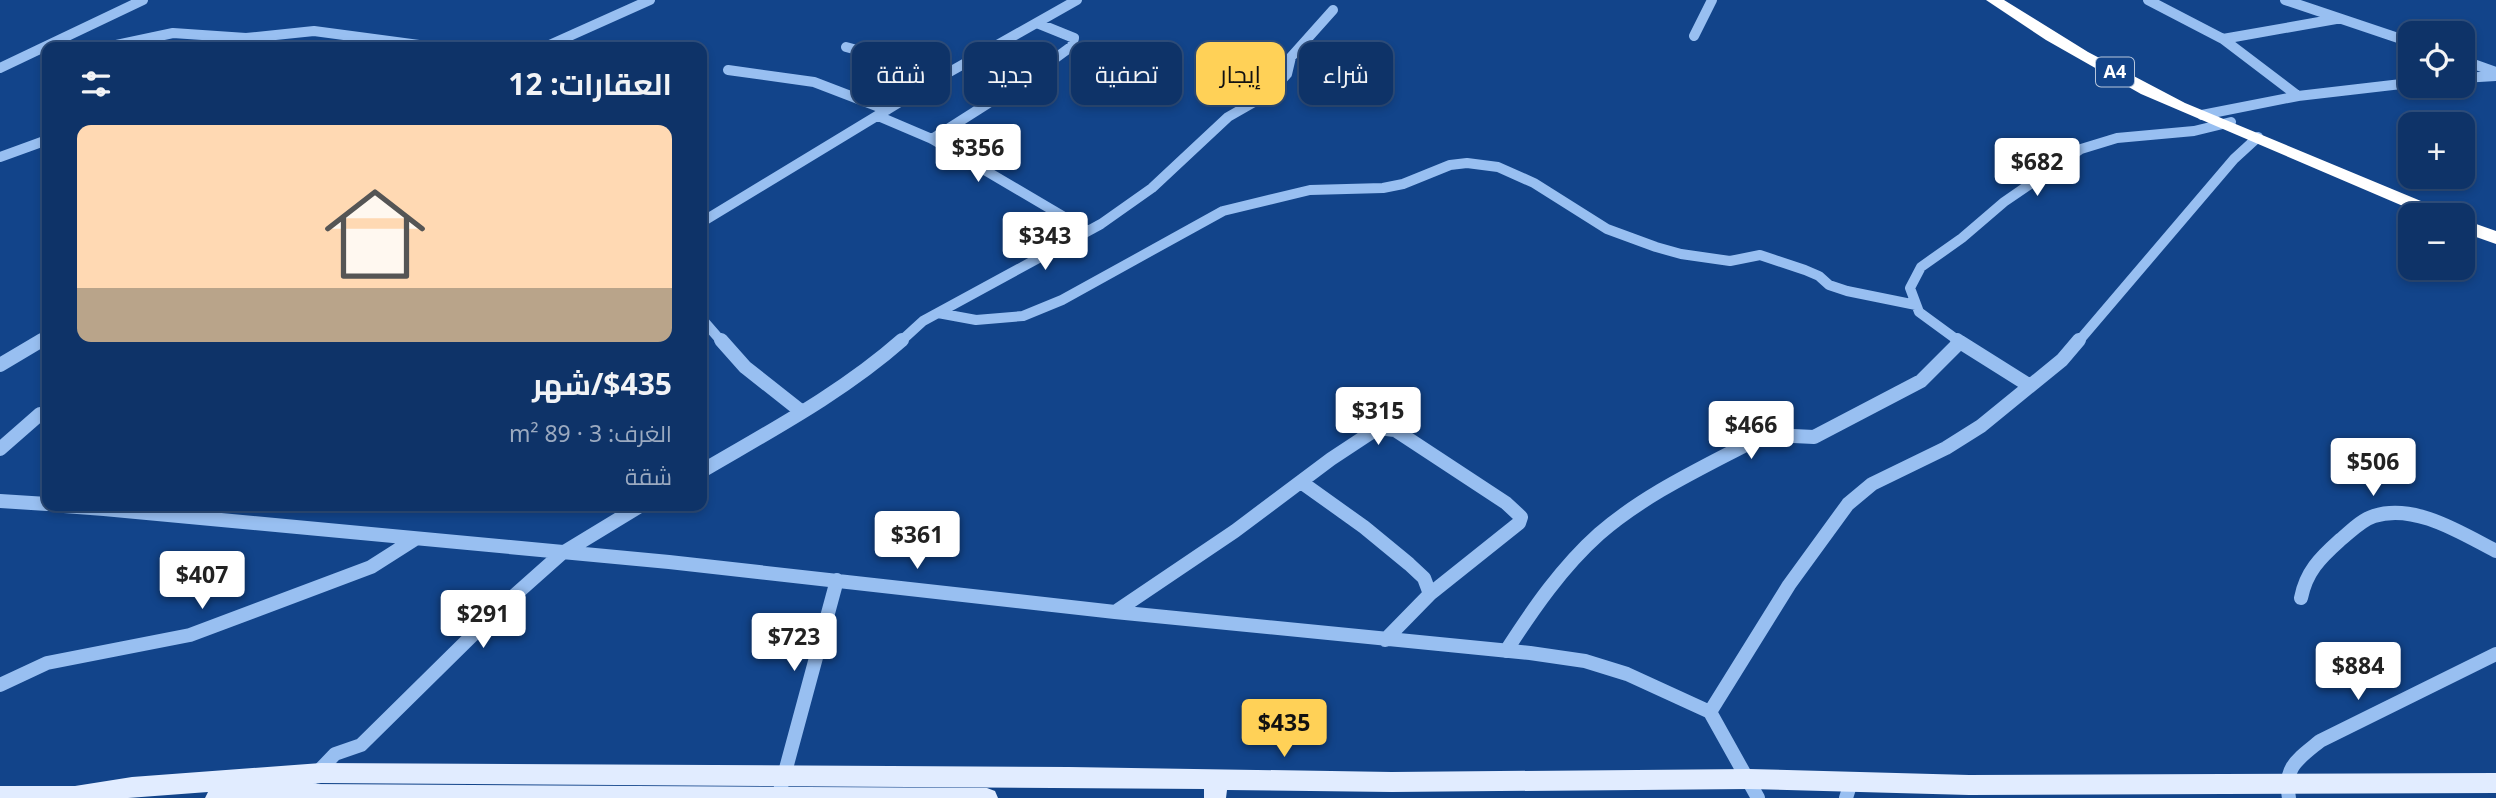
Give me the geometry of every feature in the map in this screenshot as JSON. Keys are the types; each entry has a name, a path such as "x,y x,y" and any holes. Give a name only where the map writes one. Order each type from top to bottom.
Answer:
{"highway":[{"name":"A4","path":"1994,0 2103,66 2207,113"},
{"name":"A4","path":"2006,0 2207,113 2411,203"},
{"path":"2475,230 2496,238"}],"main road":[{"path":"77,796 132,787 313,774 987,798"},
{"path":"216,798 781,789 2287,790 2496,783"},
{"path":"0,796 114,798"}],"street":[{"path":"58,42 143,0"},
{"path":"555,42 650,0"},
{"path":"950,72 1077,0"},
{"path":"1694,36 1712,0"},
{"path":"2148,0 2223,39 2298,96"},
{"path":"2285,0 2398,38"},
{"path":"707,468 802,412 880,359 923,321 1088,231 1171,173 1228,117 1270,93 1287,74 1291,57 1334,10"},
{"path":"2223,39 2337,19"},
{"path":"932,139 1031,76 1072,46 1074,38 1037,23"},
{"path":"131,42 173,33 246,38 314,31 396,42"},
{"path":"240,42 246,38"},
{"path":"846,47 852,49"},
{"path":"0,68 42,50"},
{"path":"29,56 42,58"},
{"path":"2475,65 2496,74"},
{"path":"728,70 814,82 932,139 1088,231"},
{"path":"2475,76 2496,74"},
{"path":"2207,113 2298,96 2398,84"},
{"path":"707,219 896,105"},
{"path":"1710,712 1789,585 1848,504 1872,484 1946,448 1982,426 2062,360 2234,159 2239,129 2094,142 2069,155 1921,267 1910,288 1919,312 1960,342 2030,386"},
{"path":"0,157 42,142"},
{"path":"938,313 976,320 1023,316 1062,300 1223,211 1310,190 1383,188 1403,184 1450,165 1467,163 1498,167 1534,183 1607,229 1656,247 1681,254 1730,261 1760,255 1805,270 1829,285 1847,291 1916,305"},
{"path":"707,325 745,367 802,412"},
{"path":"0,365 42,340"},
{"path":"1506,651 1532,610 1572,560 1601,532 1656,494 1755,440 1772,435 1814,437 1921,381 1960,342"},
{"path":"0,449 40,414"},
{"path":"1115,612 1368,433 1385,427 1395,430 1515,510 1521,517 1519,523 1430,594 1385,640"},
{"path":"1301,482 1364,527 1409,564 1424,579 1430,594"},
{"path":"0,501 42,504"},
{"path":"146,511 837,580 1585,661 1627,674 1710,712 1754,788"},
{"path":"295,796 313,774 335,754 361,745 498,610 561,554 632,511"},
{"path":"2301,598 2303,581 2325,553 2375,516 2396,513 2415,517 2446,526 2496,551"},
{"path":"0,685 59,659 78,659 190,635 371,567 415,539"},
{"path":"781,789 837,580"},
{"path":"2287,790 2295,762 2320,741 2496,654"}]}
